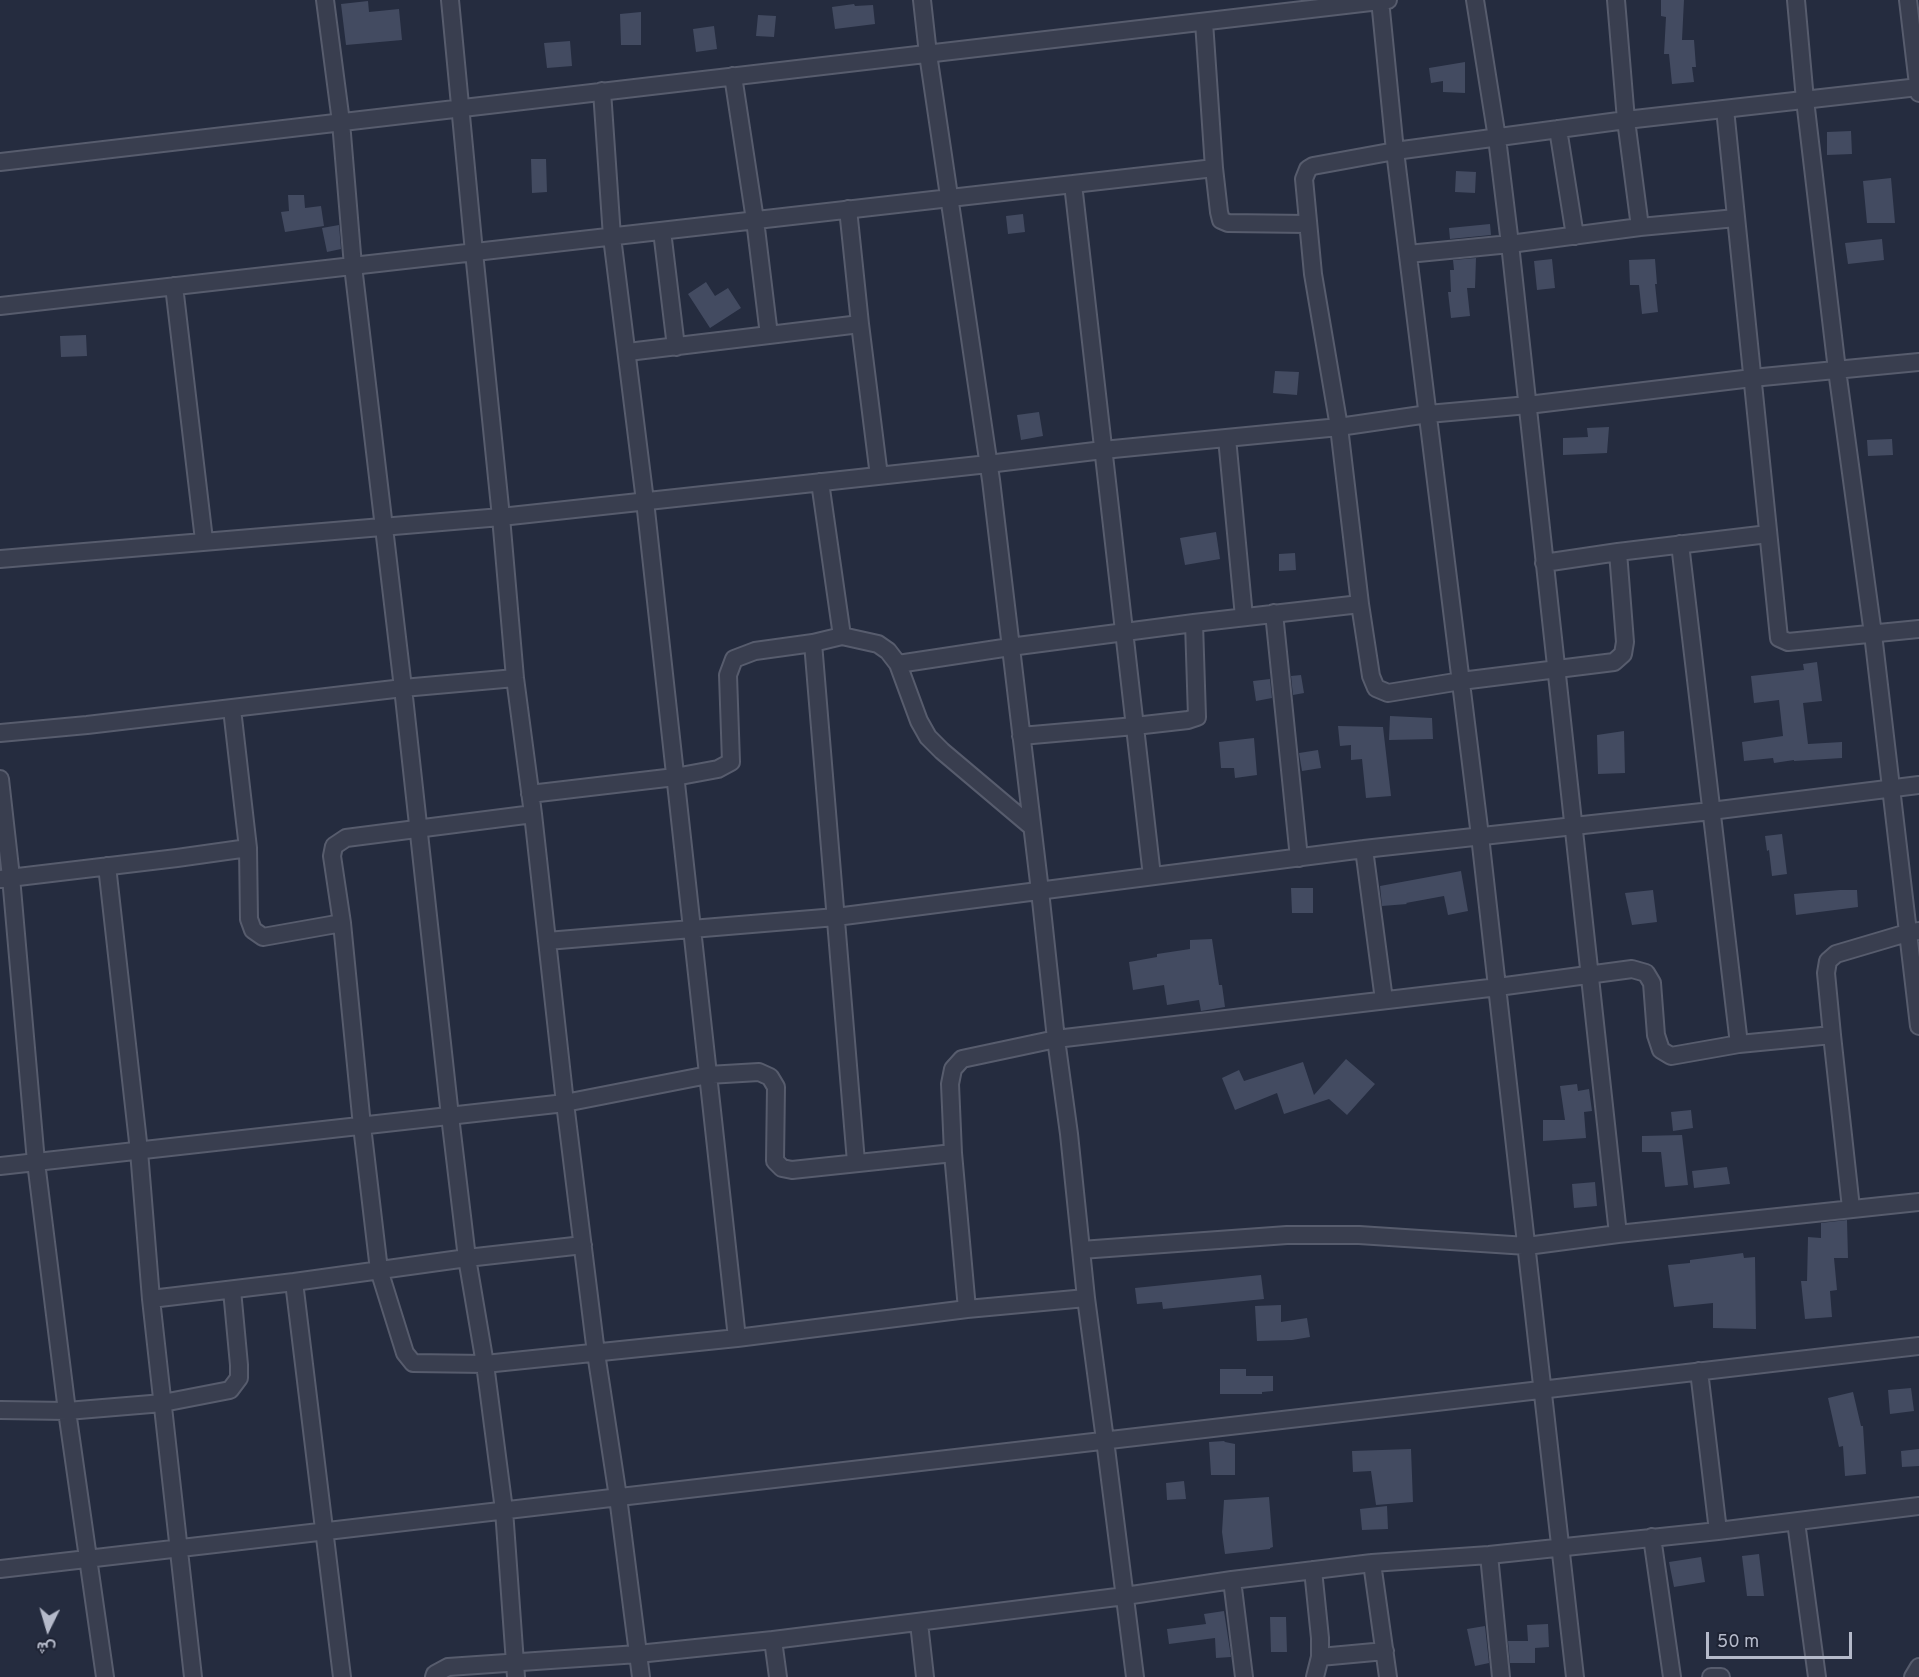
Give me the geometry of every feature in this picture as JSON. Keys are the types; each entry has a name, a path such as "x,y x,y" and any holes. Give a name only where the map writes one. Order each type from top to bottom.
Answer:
{"street":[{"path":"325,0 341,122 353,266 419,828 450,1116 504,1510 515,1670"},
{"path":"450,0 515,678 596,1353 618,1497 641,1677"},
{"path":"922,0 988,464 1056,1039 1070,1134 1086,1298 1135,1677"},
{"path":"0,162 1383,0 1395,151 1498,987 1575,1677"},
{"path":"1475,0 1497,138 1510,244 1618,1234"},
{"path":"1616,0 1626,120 1640,227"},
{"path":"1796,0 1805,100 1837,370 1873,634 1891,788 1913,932 1919,1026"},
{"path":"1908,0 1919,93"},
{"path":"1204,22 1214,168 1218,212 1221,220 1228,223 1307,224"},
{"path":"733,76 755,220 769,335"},
{"path":"1618,552 1625,642 1623,654 1614,662 1461,681 1388,693 1376,687 1371,676 1360,604 1339,427 1313,274 1304,179 1308,169 1313,166 1395,151 1558,129 1919,87"},
{"path":"602,92 612,237 645,501 737,1338"},
{"path":"1725,109 1779,638 1788,642 1919,629"},
{"path":"1558,129 1575,236"},
{"path":"0,306 1214,168"},
{"path":"1073,184 1152,876"},
{"path":"848,210 879,476"},
{"path":"1408,254 1736,218"},
{"path":"662,231 675,347"},
{"path":"174,286 204,540"},
{"path":"628,352 861,324"},
{"path":"0,559 204,540 501,517 1103,450 1339,427 1428,414 1528,405 1752,378 1919,362"},
{"path":"1227,438 1244,617"},
{"path":"820,482 842,636"},
{"path":"1544,563 1768,534"},
{"path":"1680,544 1739,1044"},
{"path":"898,664 1194,623 1360,604"},
{"path":"1274,614 1299,858"},
{"path":"1021,736 1135,726 1197,717 1194,623"},
{"path":"530,794 675,777 718,769 731,762 728,675 734,659 755,651 813,643 842,636 878,644 888,651 898,664 928,737 1032,827"},
{"path":"813,643 856,1162"},
{"path":"0,733 232,709 403,688 515,678"},
{"path":"232,709 248,848 249,919 253,930 263,937 342,923"},
{"path":"0,779 6,878 36,1162 67,1411 105,1677"},
{"path":"547,941 836,917 1364,849 1711,811 1919,785"},
{"path":"533,814 346,838 334,846 332,856 342,923 379,1270 405,1353 413,1363 485,1364 737,1338 967,1309 1086,1298"},
{"path":"6,878 248,848"},
{"path":"1364,849 1384,1000"},
{"path":"107,866 139,1151 151,1299 193,1677"},
{"path":"1851,1208 1826,973 1828,961 1836,954 1913,932"},
{"path":"967,1309 953,1153 950,1084 953,1069 962,1059 1056,1039 1590,976 1632,969 1646,973 1652,982 1656,1035 1661,1050 1671,1056 1739,1044 1832,1035"},
{"path":"0,1166 565,1103 708,1074 759,1072 770,1077 776,1087 775,1161 782,1168 792,1170 953,1153"},
{"path":"1081,1250 1287,1234 1359,1235 1527,1246 1919,1202"},
{"path":"151,1299 583,1245"},
{"path":"294,1282 342,1677"},
{"path":"0,1410 67,1411 163,1403 230,1390 239,1378 232,1290"},
{"path":"0,1569 1919,1346"},
{"path":"1699,1371 1718,1531"},
{"path":"434,1677 435,1674 448,1667 515,1670 919,1623 1372,1563 1489,1555 1718,1531 1919,1506"},
{"path":"1796,1522 1817,1677"},
{"path":"1652,1537 1672,1677"},
{"path":"1489,1555 1501,1677"},
{"path":"1372,1563 1388,1677"},
{"path":"1313,1570 1320,1657 1315,1677"},
{"path":"1232,1580 1244,1677"},
{"path":"919,1623 925,1677"},
{"path":"773,1640 778,1677"},
{"path":"1320,1657 1385,1651"},
{"path":"1913,1677 1919,1667"},
{"path":"1711,1677 1721,1677"}],"building":[{"path":"1661,0 1684,0 1682,40 1694,40 1696,67 1692,67 1694,82 1672,84 1669,54 1664,54 1666,17 1661,16"},
{"path":"368,1 369,12 399,9 402,40 346,45 341,4"},
{"path":"854,4 855,6 873,5 875,24 835,29 832,7"},
{"path":"641,12 641,45 621,45 620,14"},
{"path":"758,15 776,16 774,37 756,36"},
{"path":"714,26 717,49 696,52 693,29"},
{"path":"570,41 572,66 547,68 544,43"},
{"path":"1465,62 1465,93 1443,92 1443,81 1431,83 1429,68"},
{"path":"1851,131 1852,154 1827,155 1827,132"},
{"path":"531,159 546,159 547,192 532,193"},
{"path":"1456,171 1476,172 1475,193 1455,192"},
{"path":"1891,178 1895,223 1867,223 1863,181"},
{"path":"288,195 304,195 305,208 321,206 324,226 285,232 281,212 289,211"},
{"path":"1023,214 1025,232 1008,234 1006,216"},
{"path":"1490,224 1491,235 1450,239 1449,228"},
{"path":"339,225 341,249 327,252 322,228"},
{"path":"1882,239 1884,260 1848,264 1845,243"},
{"path":"1476,258 1475,288 1467,288 1470,316 1451,318 1448,292 1451,292 1450,270 1454,270 1453,260"},
{"path":"1552,259 1555,288 1537,290 1534,261"},
{"path":"1655,259 1658,312 1642,314 1639,285 1630,285 1629,260"},
{"path":"706,282 715,296 728,288 741,308 710,328 688,294"},
{"path":"86,335 87,356 61,357 60,336"},
{"path":"1275,371 1299,372 1297,395 1273,393"},
{"path":"1039,412 1043,436 1021,440 1017,415"},
{"path":"1609,427 1607,453 1563,455 1563,438 1588,437 1587,428"},
{"path":"1892,439 1893,455 1868,456 1867,440"},
{"path":"1216,532 1220,559 1185,565 1180,538"},
{"path":"1295,553 1296,570 1279,571 1279,554"},
{"path":"1817,662 1822,701 1803,703 1808,744 1842,742 1842,758 1774,763 1773,758 1744,761 1742,742 1783,736 1779,700 1754,703 1751,676 1804,670 1803,664"},
{"path":"1301,675 1304,693 1293,695 1291,676"},
{"path":"1270,679 1272,698 1256,701 1253,681"},
{"path":"1390,716 1432,718 1433,739 1389,740"},
{"path":"1338,726 1383,727 1391,796 1366,798 1362,759 1351,760 1351,745 1340,746"},
{"path":"1624,731 1625,773 1598,774 1597,735"},
{"path":"1254,738 1257,775 1235,778 1234,768 1221,768 1219,742"},
{"path":"1318,750 1321,768 1302,771 1299,753"},
{"path":"1782,834 1787,874 1772,876 1765,836"},
{"path":"1461,871 1468,911 1448,915 1444,896 1407,904 1382,906 1380,886"},
{"path":"1291,888 1313,888 1313,913 1292,913"},
{"path":"1653,890 1657,922 1632,925 1625,893"},
{"path":"1857,890 1858,907 1796,915 1794,894"},
{"path":"1212,939 1225,1007 1201,1011 1199,1000 1167,1005 1164,985 1133,990 1129,962 1157,957 1157,954 1190,949 1190,940"},
{"path":"1346,1059 1375,1084 1347,1115 1329,1099 1284,1114 1277,1093 1235,1110 1222,1078 1239,1070 1244,1081 1303,1062 1314,1095"},
{"path":"1577,1084 1578,1091 1589,1089 1592,1111 1584,1112 1586,1138 1543,1141 1543,1120 1565,1120 1560,1086"},
{"path":"1691,1110 1693,1128 1673,1131 1671,1112"},
{"path":"1682,1135 1688,1185 1665,1187 1661,1152 1642,1152 1642,1136"},
{"path":"1727,1167 1730,1184 1694,1188 1692,1171"},
{"path":"1595,1182 1597,1206 1574,1208 1572,1184"},
{"path":"1847,1220 1848,1258 1834,1258 1837,1290 1830,1291 1832,1317 1805,1319 1801,1281 1807,1281 1808,1237 1821,1238 1821,1223"},
{"path":"1743,1253 1744,1258 1755,1257 1756,1329 1713,1328 1713,1303 1674,1307 1668,1265"},
{"path":"1261,1275 1264,1299 1163,1309 1162,1302 1137,1304 1135,1288"},
{"path":"1281,1305 1281,1322 1307,1318 1310,1337 1257,1341 1255,1306"},
{"path":"1220,1369 1246,1369 1246,1376 1273,1376 1273,1391 1262,1392 1262,1394 1220,1394"},
{"path":"1911,1388 1914,1411 1890,1414 1888,1390"},
{"path":"1853,1392 1861,1426 1863,1426 1866,1474 1845,1476 1843,1446 1839,1447 1828,1398"},
{"path":"1224,1441 1235,1444 1235,1475 1211,1475 1209,1442"},
{"path":"1411,1449 1413,1502 1376,1505 1371,1471 1353,1472 1352,1451"},
{"path":"1919,1449 1919,1466 1902,1467 1901,1451"},
{"path":"1184,1481 1186,1499 1167,1500 1166,1483"},
{"path":"1269,1497 1273,1547 1225,1554 1222,1532 1224,1500"},
{"path":"1387,1506 1388,1529 1362,1530 1360,1509"},
{"path":"1759,1554 1764,1596 1747,1596 1742,1556"},
{"path":"1701,1557 1705,1582 1674,1587 1669,1562"},
{"path":"1224,1611 1231,1657 1216,1658 1215,1638 1169,1644 1167,1629 1206,1624 1204,1614"},
{"path":"1270,1617 1286,1617 1287,1652 1271,1652"},
{"path":"1548,1624 1549,1647 1535,1648 1535,1663 1510,1663 1508,1641 1528,1641 1527,1625"},
{"path":"1485,1626 1489,1663 1475,1666 1467,1629"}]}
